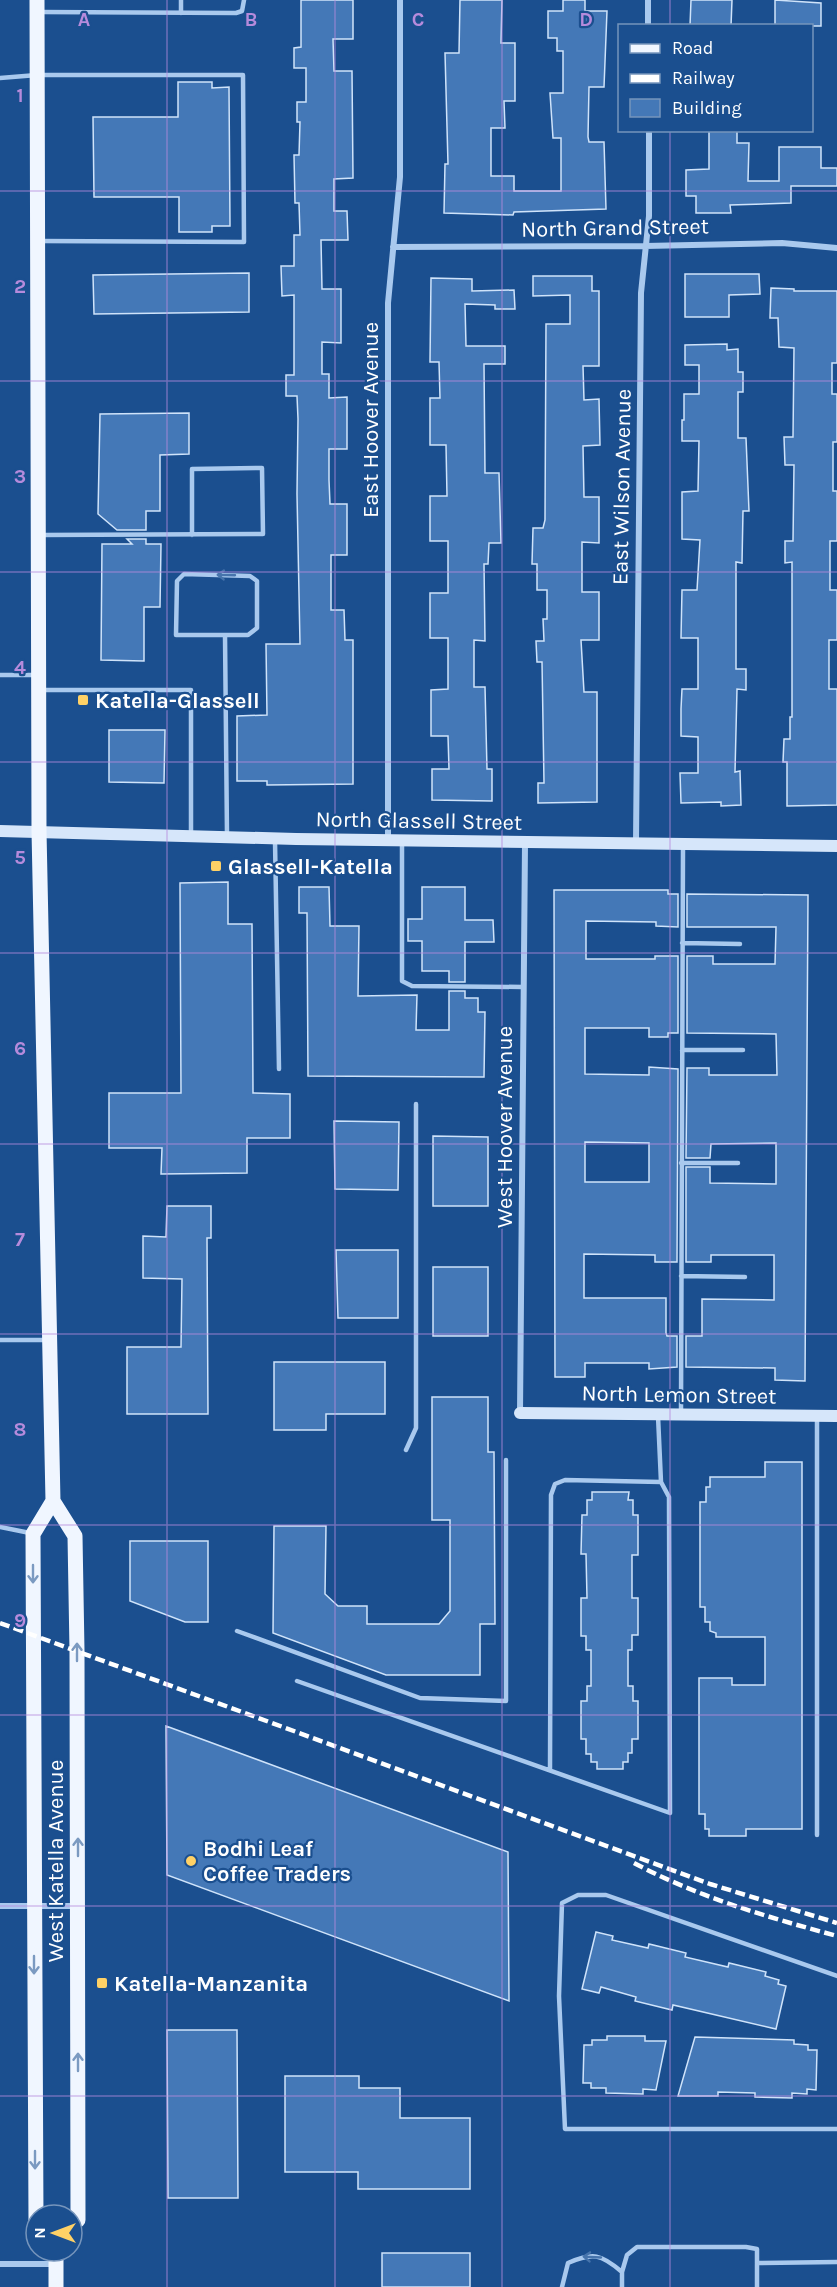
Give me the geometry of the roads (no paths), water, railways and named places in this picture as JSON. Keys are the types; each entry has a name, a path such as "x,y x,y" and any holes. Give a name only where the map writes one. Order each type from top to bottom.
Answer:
{"main road":[{"path":"33,1534 53,1501 39,831 37,6"},
{"name":"North Glassell Street","path":"0,831 402,841 837,846"},
{"name":"North Lemon Street","path":"520,1413 837,1416"},
{"name":"West Katella Avenue","path":"53,1501 75,1536 78,2203"},
{"name":"West Katella Avenue","path":"33,1534 36,2203"},
{"path":"56,2263 56,2287"}],"street":[{"name":"East Hoover Avenue","path":"388,840 388,303 400,177 400,0"},
{"path":"648,0 648,24"},
{"name":"East Wilson Avenue","path":"636,844 641,292 649,216 649,132"},
{"name":"North Grand Street","path":"393,247 782,243 837,248"},
{"name":"West Hoover Avenue","path":"520,1413 525,843"},
{"path":"0,1906 78,1906"},
{"path":"0,2264 24,2261"}],"lane":[{"path":"182,0 182,13"},
{"path":"37,6 182,13 236,13 242,11 244,0"},
{"path":"0,78 37,75 243,75 244,242 38,241"},
{"path":"39,535 192,535 263,534 262,468 192,469 192,535"},
{"path":"184,574 250,576 257,581 257,628 248,635 225,636 176,635 177,581 184,574"},
{"path":"225,636 227,837"},
{"path":"0,675 39,682 191,690 191,836"},
{"path":"275,838 279,1069"},
{"path":"402,841 402,981 412,986 523,987"},
{"path":"681,1416 683,844"},
{"path":"682,943 740,944"},
{"path":"682,1050 743,1050"},
{"path":"406,1450 416,1428 416,1104"},
{"path":"681,1163 738,1163"},
{"path":"681,1276 745,1277"},
{"path":"0,1340 50,1340"},
{"path":"297,1681 670,1813 669,1497 661,1482 658,1416"},
{"path":"817,1416 817,1835"},
{"path":"237,1631 420,1698 506,1701 506,1460"},
{"path":"550,1770 551,1495 555,1484 565,1480 661,1482"},
{"path":"0,1527 33,1534"},
{"path":"837,1976 606,1895 578,1895 562,1903 559,1996 565,2129 837,2129"},
{"path":"622,2287 622,2272 627,2255 637,2247 746,2247 757,2249 757,2287"},
{"path":"562,2287 568,2263 585,2256 607,2259 622,2272"},
{"path":"757,2263 837,2262"}],"railway":[{"path":"0,1623 710,1884 837,1923"},
{"path":"634,1863 708,1896 759,1914 837,1936"}],"place":[{"name":"Katella-Glassell","path":"83,700"},
{"name":"Glassell-Katella","path":"216,866"},
{"name":"Bodhi Leaf Coffee Traders","path":"191,1861"},
{"name":"Katella-Manzanita","path":"102,1983"}]}
